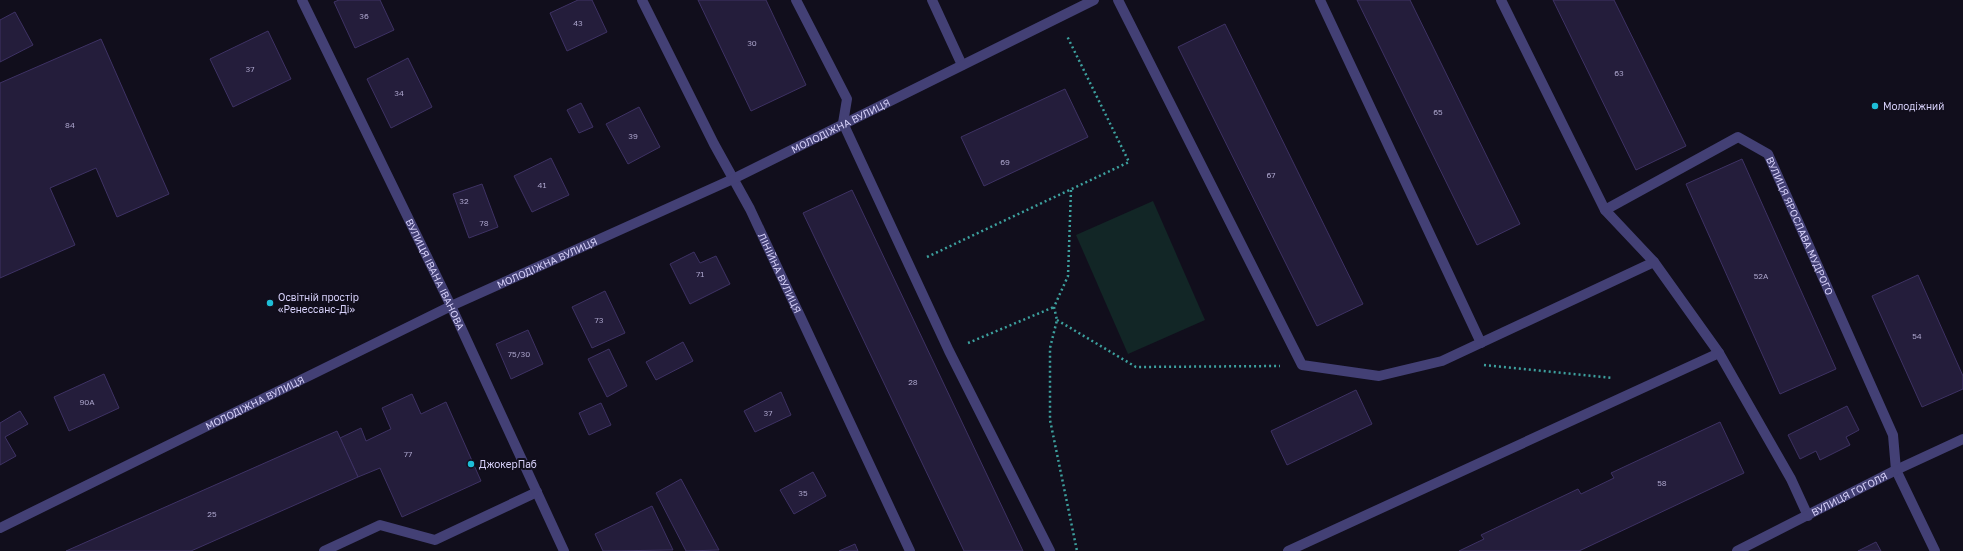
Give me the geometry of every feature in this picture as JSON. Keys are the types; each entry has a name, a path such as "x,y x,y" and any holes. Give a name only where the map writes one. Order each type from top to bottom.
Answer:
{"street":[{"name":"ВУЛИЦЯ ІВАНА ІВАНОВА","path":"302,0 451,306 564,551"},
{"name":"ЛІНІЙНА ВУЛИЦЯ","path":"642,0 733,179 750,208 910,551"},
{"path":"796,0 847,99 843,123 949,351 1050,551"},
{"path":"932,0 962,65"},
{"name":"МОЛОДІЖНА ВУЛИЦЯ","path":"0,528 451,306 733,179 843,123 1094,0"},
{"path":"1118,0 1302,366 1379,376 1442,361 1654,262"},
{"path":"1320,0 1481,343"},
{"path":"1501,0 1605,210 1654,262 1719,353 1791,479 1808,516"},
{"name":"ВУЛИЦЯ ЯРОСЛАВА МУДРОГО","path":"1605,210 1738,137 1768,154 1893,435 1896,470 1936,551"},
{"path":"1288,551 1719,353"},
{"name":"ВУЛИЦЯ ГОГОЛЯ","path":"1737,551 1896,470 1963,439"},
{"path":"324,551 380,525 435,540 537,492"}],"path":[{"path":"909,265 1129,162 1058,18"},
{"path":"1071,190 1068,276 1054,307 1057,320 1050,348 1050,420 1077,551"},
{"path":"949,351 1054,307"},
{"path":"1057,320 1136,367 1302,366"},
{"path":"1482,365 1617,378"}],"green space":[{"path":"1153,201 1205,320 1128,354 1076,235"}],"building":[{"path":"339,0 380,0 394,30 355,48 334,2"},
{"path":"578,0 592,0 607,32 567,51 550,13"},
{"path":"698,0 766,0 806,85 751,111"},
{"path":"1357,0 1410,0 1520,224 1477,245"},
{"path":"1553,0 1614,0 1686,146 1636,170"},
{"path":"15,12 33,45 0,62 0,20"},
{"path":"1225,24 1363,304 1317,326 1178,47"},
{"path":"268,31 291,79 233,107 210,59"},
{"path":"101,39 169,194 117,217 96,168 50,188 75,245 0,278 0,83"},
{"path":"408,58 432,107 391,128 367,79"},
{"path":"1065,89 1088,137 984,186 961,137"},
{"path":"581,103 593,127 579,133 567,110"},
{"path":"639,107 660,147 628,164 606,124"},
{"path":"551,158 569,195 532,212 514,176"},
{"path":"1742,159 1836,369 1780,394 1686,184"},
{"path":"482,184 498,227 469,238 453,194"},
{"path":"852,190 1023,551 964,551 803,213"},
{"path":"694,252 700,263 716,256 730,284 690,304 670,264"},
{"path":"1918,275 1963,376 1963,389 1922,407 1872,296"},
{"path":"605,291 625,333 592,348 572,307"},
{"path":"528,330 543,364 511,379 496,344"},
{"path":"683,342 693,361 656,380 646,362"},
{"path":"609,349 627,386 607,397 588,359"},
{"path":"104,374 119,408 69,431 54,397"},
{"path":"1356,390 1372,424 1287,465 1271,431"},
{"path":"781,392 791,415 755,432 744,411"},
{"path":"412,394 421,414 446,402 481,481 402,517 380,468 358,477 340,438 361,428 366,441 391,429 382,408"},
{"path":"601,403 611,425 589,435 579,413"},
{"path":"1847,406 1859,430 1846,437 1850,445 1820,460 1816,451 1800,459 1788,435"},
{"path":"20,411 28,424 5,437 16,456 0,465 0,423"},
{"path":"1720,422 1744,473 1579,551 1459,551 1484,539 1481,535 1578,489 1581,494 1614,478 1611,473"},
{"path":"337,431 358,477 191,551 66,551"},
{"path":"813,472 826,496 794,514 780,490"},
{"path":"681,479 719,550 686,551 656,493"},
{"path":"652,506 673,550 603,551 595,534"},
{"path":"1876,542 1881,551 1858,551"},
{"path":"855,544 858,551 839,551"}],"place":[{"name":"Молодіжний","path":"1875,106"},
{"name":"Освітній простір «Ренессанс-Ді»","path":"270,303"},
{"name":"ДжокерПаб","path":"471,464"}]}
